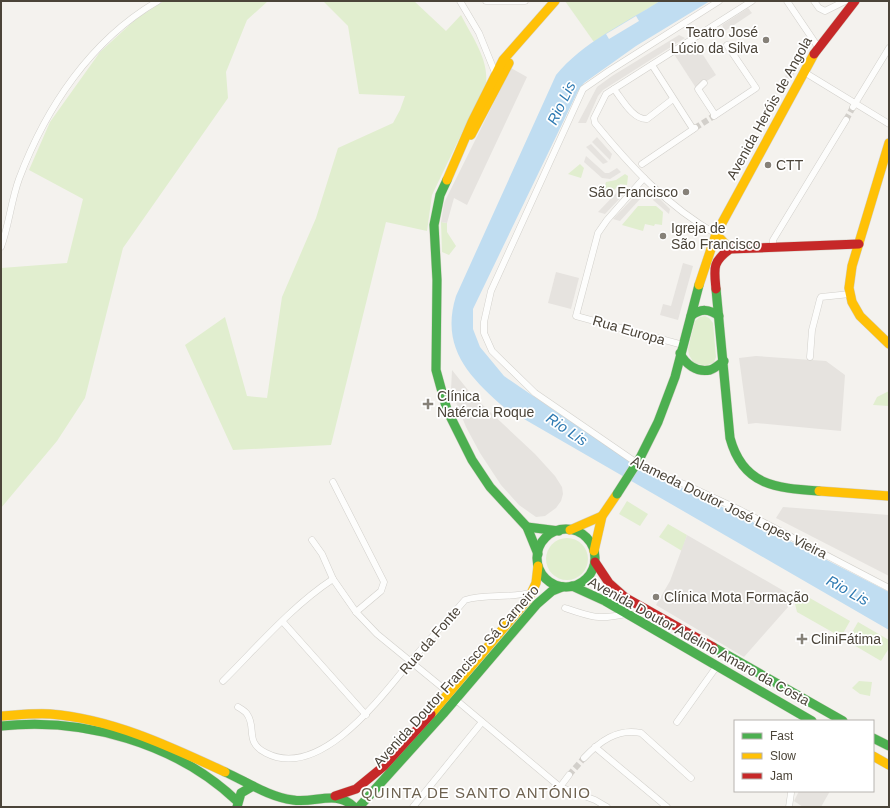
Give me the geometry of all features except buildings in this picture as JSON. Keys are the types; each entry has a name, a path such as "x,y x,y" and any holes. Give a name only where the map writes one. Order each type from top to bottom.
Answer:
{"main road":[{"path":"555,1 519,40 498,78 440,195 435,218 437,280 435,329 436,370 447,410 464,448 490,487 527,527 538,554 538,566 547,580 567,586 582,583 588,577 595,562 594,551 602,516 640,458 658,422 675,377 691,316 696,311 704,309 712,310 719,316"},
{"name":"Avenida Heróis de Angola","path":"691,316 716,234 818,47 855,1"},
{"path":"889,144 850,273 850,294 855,309 865,323 889,344"},
{"path":"716,234 730,249"},
{"path":"859,244 730,249 718,258 715,266 725,384 733,449 741,464 755,478 782,488 889,496"},
{"path":"682,349 685,363 691,367 710,370 725,384"},
{"path":"710,370 724,361"},
{"path":"675,377 691,367"},
{"path":"527,527 559,531 570,530 602,516"},
{"path":"570,530 585,537 594,551"},
{"path":"538,554 545,539 559,531"},
{"name":"Avenida Doutor Adelino Amaro da Costa","path":"595,562 609,582 626,598 841,720"},
{"name":"Avenida Doutor Francisco Sá Carneiro","path":"359,807 452,696 532,592 538,566"},
{"name":"Avenida Doutor Adelino Amaro da Costa","path":"567,586 592,595 810,720"},
{"name":"Avenida Doutor Francisco Sá Carneiro","path":"253,786 281,797 300,801 318,800 356,789 384,766 452,696 537,604 552,591 567,586"},
{"path":"1,716 51,714 112,726 152,740 232,774 253,786"},
{"path":"1,726 54,724 78,728 136,743 197,769 222,785 237,805"},
{"path":"874,738 889,746"},
{"path":"874,757 889,765"},
{"path":"237,805 243,790 253,786"},
{"path":"335,796 347,800 354,807"}],"street":[{"path":"1,247 19,179 38,136 59,99 80,67 105,40 126,22 158,1"},
{"path":"460,1 479,33 498,78"},
{"path":"486,1 525,1"},
{"name":"Alameda Doutor José Lopes Vieira","path":"719,1 583,89 492,291 484,322 484,334 492,351 535,393 647,470 684,484 740,510 889,588"},
{"path":"716,234 678,210 644,178 595,123 594,118 606,94 752,1"},
{"path":"787,1 818,47"},
{"path":"814,1 819,8 825,11 845,1"},
{"path":"704,83 698,89 714,116 756,88 726,45"},
{"path":"854,105 889,48"},
{"path":"642,164 694,128 673,99 652,65"},
{"path":"804,72 854,105 889,124"},
{"path":"614,89 636,116 643,119 647,119 673,99"},
{"path":"774,248 773,240 846,120"},
{"name":"Rua Europa","path":"644,178 607,220 598,233 576,316 682,349"},
{"path":"810,357 814,323 821,297 850,294"},
{"path":"333,482 384,582 381,590 356,612"},
{"path":"312,540 322,554 333,579 356,612 377,634 560,787 595,800 607,807"},
{"path":"223,681 283,622 320,588 333,579"},
{"name":"Rua da Fonte","path":"238,707 248,718 252,738 258,747 272,756 290,759 306,756 343,734 366,715 465,600 478,596 502,597 532,592"},
{"path":"564,608 594,618 611,618 626,614"},
{"path":"283,622 366,715"},
{"path":"677,722 717,666"},
{"path":"413,807 482,722"},
{"path":"584,758 603,740 620,733 641,734 691,778"},
{"path":"595,746 667,807"},
{"path":"560,787 569,775"},
{"path":"789,807 791,793"}],"green space":[{"path":"164,1 268,1 247,20 226,72 228,98 123,248 85,398 57,441 1,508 1,268 67,263 83,199 29,170 50,122 100,52 136,19"},
{"path":"323,1 414,1 446,31 461,15 482,56 485,65 486,83 432,195 427,231 386,222 331,445 233,450 185,345 225,317 247,396 267,398 282,297 316,218 338,148 393,123 405,96 359,94 348,26"},
{"path":"565,1 660,1 594,42"},
{"path":"580,164 584,168 581,178 568,174"},
{"path":"625,174 628,176 627,185 620,184 608,196 602,196 606,182 616,180"},
{"path":"638,206 656,206 663,212 662,225 655,224 654,226 645,224 643,231 622,225"},
{"path":"441,222 447,223 447,232 456,246 449,255 442,252"},
{"path":"705,316 713,323 716,357 714,362 706,366 694,363 689,355 688,349 695,321 700,317"},
{"path":"889,391 889,406 873,405 877,397"},
{"path":"627,501 648,514 640,526 619,514"},
{"path":"668,524 687,535 682,551 659,537"},
{"path":"563,538 571,538 579,541 585,547 588,559 585,571 579,577 571,580 563,580 555,577 549,571 546,563 546,555 549,547 555,541"},
{"path":"801,593 850,621 841,637 797,612 795,604"},
{"path":"858,622 889,640 889,648 881,661 847,641"},
{"path":"859,681 872,682 870,696 860,694 852,688"}],"shaded area":[{"path":"748,8 752,13 725,31 722,25"},
{"path":"679,35 685,38 603,90 598,96 586,123 578,123 597,87 612,76"},
{"path":"694,41 716,75 696,88 674,54"},
{"path":"792,63 799,64 791,80 785,77"},
{"path":"511,68 527,77 467,205 454,198 447,223 441,222 444,203"},
{"path":"597,137 612,154 610,160 592,142"},
{"path":"591,144 608,162 603,164 586,147"},
{"path":"586,156 605,173 609,173 617,168 621,172 610,179 602,178 584,162"},
{"path":"622,187 628,190 605,214 598,212"},
{"path":"655,194 670,209 669,214 653,200"},
{"path":"635,196 641,198 620,221 613,219"},
{"path":"683,263 693,266 678,320 660,315 663,304 671,306"},
{"path":"556,272 579,278 571,309 548,303"},
{"path":"756,356 826,361 845,375 841,431 756,423 748,424 739,358"},
{"path":"452,370 472,395 535,454 555,476 562,487 563,494 561,501 556,508 545,516 536,517 519,505 501,485 480,453 466,427 451,390"},
{"path":"783,507 889,515 889,576 776,518"},
{"path":"687,535 796,598 744,657 656,605 670,581"},
{"path":"798,792 829,792 821,807 803,807 794,801"}],"water":[{"name":"Rio Lis","path":"660,1 710,1 636,46 584,83 578,91 473,309 473,329 480,347 504,376 626,459 645,470 747,519 889,592 889,630 505,408 480,385 469,372 461,360 455,346 452,331 452,314 456,296 556,75 578,53 591,43"}],"pier":[{"path":"636,16 639,21 609,39 606,34"}],"tunnel":[{"path":"846,120 853,107"},
{"path":"695,128 714,116"},
{"path":"569,775 584,758"}],"traffic: fast":[{"path":"447,180 440,195 434,225 437,280 436,370 447,410 472,460 490,487 527,527 538,554"},
{"path":"640,458 658,422 675,377 699,285"},
{"path":"716,289 730,438 736,454 743,466 763,481 775,486 819,491"},
{"path":"691,316 705,310 719,316"},
{"path":"680,353 685,361 692,367 705,371 712,369 724,361"},
{"path":"617,494 640,458"},
{"path":"527,527 559,531"},
{"path":"566,529 582,534 590,542 595,558 590,574 582,582 566,587 550,582 542,574 537,558 542,542 550,534 566,529"},
{"path":"572,586 605,601 810,720"},
{"path":"359,807 443,714 537,604 552,591 562,587"},
{"path":"713,647 841,720"},
{"path":"1,726 32,724 64,726 96,730 127,738 157,749 186,764 213,781 237,801"},
{"path":"874,738 889,746"},
{"path":"225,772 275,796 301,801 325,798 340,799 354,807"},
{"path":"237,807 241,793 253,786"}],"traffic: slow":[{"path":"447,180 472,122 503,60 555,1"},
{"path":"699,285 716,234 814,54"},
{"path":"471,135 509,63"},
{"path":"889,143 852,266 849,288 852,302 860,316 889,344"},
{"path":"716,234 730,249"},
{"path":"819,491 889,496"},
{"path":"594,551 602,516 617,494"},
{"path":"570,530 602,516"},
{"path":"431,714 529,598 536,583 538,566"},
{"path":"1,716 50,714 96,722 140,735 225,772"},
{"path":"874,757 889,765"}],"traffic: jam":[{"path":"814,54 855,1"},
{"path":"716,289 715,271 717,262 730,249 859,244"},
{"path":"595,562 609,583 626,598 713,647"},
{"path":"335,796 356,789 384,766 431,714"}],"place":[{"name":"Teatro José Lúcio da Silva","path":"766,40"},
{"name":"CTT","path":"768,165"},
{"name":"São Francisco","path":"686,192"},
{"name":"Igreja de São Francisco","path":"663,236"},
{"name":"Clínica Natércia Roque","path":"428,404"},
{"name":"Clínica Mota Formação","path":"656,597"},
{"name":"CliniFátima","path":"802,639"}],"district":[{"name":"QUINTA DE SANTO ANTÓNIO","path":"476,792"}]}
